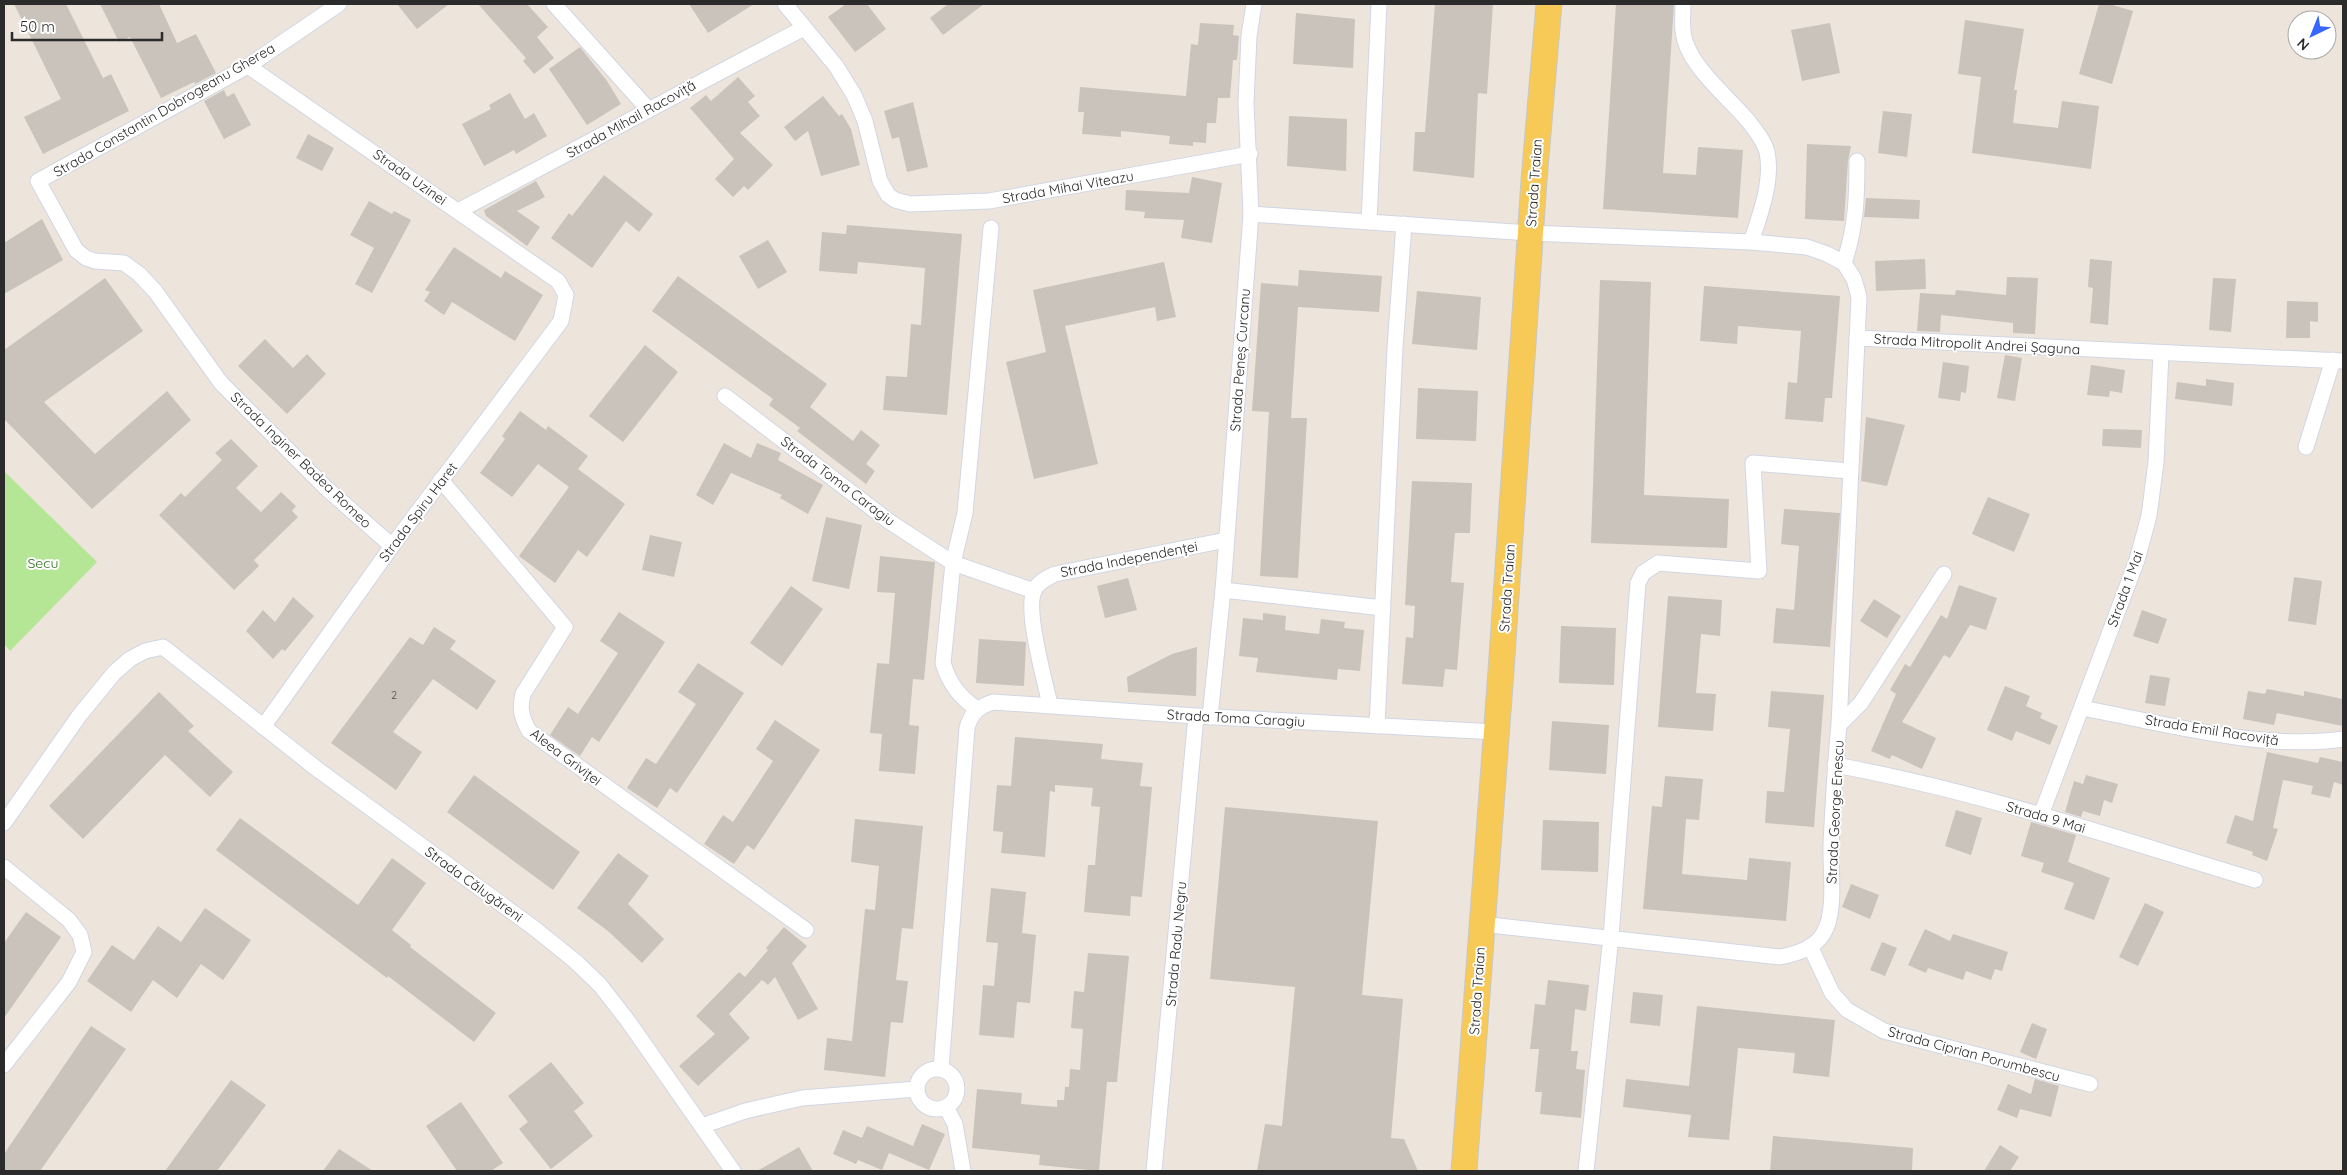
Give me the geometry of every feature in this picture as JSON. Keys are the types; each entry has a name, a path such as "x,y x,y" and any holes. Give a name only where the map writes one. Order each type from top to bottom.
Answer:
{"main road":[{"name":"Strada Traian","path":"1464,1171 1530,233 1549,4"}],"street":[{"name":"Strada Constantin Dobrogeanu Gherea","path":"38,181 248,66 339,4"},
{"path":"554,4 648,109"},
{"path":"785,4 804,28"},
{"name":"Strada Peneș Curcanu","path":"1203,716 1223,590 1251,214 1250,154 1246,103 1249,36 1254,4"},
{"path":"1369,222 1379,4"},
{"path":"1683,4 1683,32 1689,49 1708,77 1758,134 1767,152 1768,174 1765,194 1751,242"},
{"name":"Strada Mihail Racoviță","path":"458,211 804,28"},
{"name":"Strada Mihai Viteazu","path":"804,28 836,66 854,95 865,120 880,181 888,195 895,200 910,204 989,201 1250,154"},
{"name":"Strada Uzinei","path":"248,66 558,281 566,295"},
{"path":"1251,214 1530,233 1751,242 1807,248 1827,254 1844,263 1852,239 1856,211 1857,160"},
{"name":"Strada Inginer Badea Romeo","path":"38,181 76,250 86,258 95,261 124,263 139,274 155,290 221,383 325,487 392,546"},
{"path":"1377,726 1395,348 1404,224"},
{"path":"941,1070 967,728 970,718 977,709 956,691 948,678 943,663 953,563 965,513 991,228"},
{"name":"Strada Mitropolit Andrei Șaguna","path":"1844,263 1854,279 1859,297 1858,338 2338,360"},
{"name":"Strada Spiru Haret","path":"263,727 392,546 561,321 566,295"},
{"name":"Strada George Enescu","path":"1482,924 1780,957 1797,954 1822,936 1829,920 1832,886 1831,846 1839,725 1849,471 1858,338"},
{"name":"Strada 1 Mai","path":"2041,815 2137,560 2149,516 2156,462 2161,353"},
{"path":"2306,447 2338,360"},
{"name":"Strada Toma Caragiu","path":"725,396 890,522 953,563 1034,591"},
{"path":"1586,1171 1611,937 1638,582 1643,573 1658,564 1759,571 1753,463 1849,471"},
{"name":"Aleea Griviței","path":"441,480 565,627 522,694 520,706 522,718 529,731 806,930"},
{"name":"Strada Independenței","path":"1034,591 1041,581 1055,574 1226,540"},
{"path":"1839,725 1861,703 1944,574"},
{"path":"1223,590 1382,608"},
{"path":"1034,591 1033,621 1050,705"},
{"name":"Strada Călugăreni","path":"4,823 80,716 114,673 145,651 163,647 263,727 534,928 575,961 600,985 618,1008 733,1171"},
{"name":"Strada Toma Caragiu","path":"977,709 993,702 1496,732"},
{"name":"Strada Emil Racoviță","path":"2082,708 2257,739 2298,744 2343,739"},
{"name":"Strada Radu Negru","path":"1154,1171 1203,716"},
{"name":"Strada 9 Mai","path":"1835,765 1885,774 2041,815 2255,880"},
{"path":"4,867 69,920 80,935 84,952 69,982 4,1065"},
{"name":"Strada Ciprian Porumbescu","path":"1810,946 1832,993 1847,1010 1884,1031 2090,1084"},
{"path":"941,1070 952,1075 958,1087 955,1099 946,1107 933,1109 921,1102 917,1089 919,1082 928,1072 941,1070"},
{"path":"702,1126 745,1111 802,1098 917,1089"},
{"path":"946,1107 955,1124 963,1171"}],"green space":[{"name":"Secu","path":"4,471 97,562 10,651 4,644"}],"building":[{"path":"14,4 66,4 103,78 111,74 129,111 43,154 24,117 61,99"},
{"path":"100,4 159,4 177,43 196,34 216,73 161,98 130,37 119,42"},
{"path":"397,4 449,4 417,29"},
{"path":"478,4 527,4 548,27 537,37 554,58 534,74 523,61 526,58"},
{"path":"689,4 754,4 708,33"},
{"path":"846,4 867,4 886,29 855,52 828,17"},
{"path":"948,4 984,4 943,35 930,18"},
{"path":"1435,4 1493,4 1487,94 1478,93 1474,178 1413,171 1415,132 1425,132"},
{"path":"1616,4 1674,4 1663,173 1696,175 1698,147 1743,150 1738,218 1603,209"},
{"path":"2099,4 2109,4 2133,11 2112,84 2079,74"},
{"path":"1296,13 1355,19 1353,68 1293,64"},
{"path":"1965,20 2024,29 2014,90 2017,90 2013,123 2058,128 2062,101 2099,106 2091,169 1972,153 1981,77 1958,74"},
{"path":"1200,23 1234,25 1233,35 1239,36 1237,60 1233,60 1230,98 1218,98 1216,123 1207,123 1206,143 1193,142 1193,146 1169,144 1170,136 1121,131 1121,137 1082,134 1084,112 1078,112 1080,87 1186,96 1191,44 1198,45"},
{"path":"1830,23 1840,73 1802,81 1791,30"},
{"path":"580,47 607,81 621,104 587,125 549,69"},
{"path":"738,77 755,96 748,102 760,116 740,133 773,165 748,190 744,186 733,197 715,179 734,159 690,108 706,95 711,101"},
{"path":"224,90 227,97 234,93 251,125 224,139 204,101"},
{"path":"510,93 525,119 534,113 547,136 516,154 514,150 484,166 462,124 491,109 489,105"},
{"path":"823,96 839,116 842,114 851,129 860,165 821,176 808,131 795,141 784,127"},
{"path":"913,102 928,167 907,172 899,137 892,139 884,111"},
{"path":"1883,111 1912,114 1907,157 1878,153"},
{"path":"1289,116 1347,119 1346,171 1287,166"},
{"path":"308,134 334,148 322,171 296,158"},
{"path":"1807,144 1851,146 1848,161 1844,221 1805,219"},
{"path":"604,175 653,214 639,232 626,221 592,268 551,238 569,213 572,216"},
{"path":"1192,177 1222,183 1212,243 1181,238 1184,220 1144,218 1145,212 1125,210 1126,190 1189,193"},
{"path":"536,181 545,197 517,211 540,227 527,246 486,216 484,210"},
{"path":"1866,198 1920,200 1919,219 1864,217"},
{"path":"369,201 392,214 394,211 411,220 372,293 355,284 374,248 350,235"},
{"path":"42,219 63,260 4,294 4,243"},
{"path":"847,225 962,234 947,415 883,410 886,376 907,377 911,324 921,325 925,268 858,262 857,274 819,271 822,232 846,234"},
{"path":"768,240 787,272 758,289 739,256"},
{"path":"454,247 501,278 505,271 543,295 515,341 452,302 444,315 424,301 430,292 425,290"},
{"path":"1925,259 1926,289 1876,291 1875,261"},
{"path":"2090,259 2112,261 2108,325 2090,323 2093,288 2088,287"},
{"path":"1164,262 1176,317 1157,321 1155,307 1065,326 1098,464 1034,479 1006,362 1046,352 1033,290"},
{"path":"1299,270 1382,276 1379,312 1298,307 1291,418 1307,418 1298,578 1260,576 1269,412 1252,411 1261,283 1298,286"},
{"path":"678,276 827,384 810,407 853,441 861,430 880,445 866,464 875,471 866,484 797,431 800,428 769,405 773,399 652,311"},
{"path":"2007,277 2038,278 2035,334 2013,333 2013,323 1941,315 1940,332 1917,331 1920,293 1955,295 1956,290 2006,295"},
{"path":"105,278 143,331 44,402 95,454 167,391 191,420 92,509 4,419 4,350"},
{"path":"2213,278 2236,279 2231,332 2209,330"},
{"path":"1600,280 1651,282 1644,495 1729,499 1727,548 1591,543"},
{"path":"1704,286 1840,296 1832,398 1825,398 1823,422 1785,419 1788,382 1797,383 1801,331 1738,326 1737,344 1700,341"},
{"path":"1417,291 1481,297 1477,350 1412,344"},
{"path":"2287,301 2318,302 2318,322 2310,321 2310,338 2286,338"},
{"path":"265,339 293,368 307,354 326,374 287,414 238,366"},
{"path":"645,345 678,372 623,442 589,416"},
{"path":"2005,355 2022,358 2015,401 1997,398"},
{"path":"1943,362 1969,366 1966,393 1961,392 1960,401 1938,398"},
{"path":"2091,365 2125,370 2122,393 2110,391 2109,397 2087,395"},
{"path":"2206,379 2234,383 2232,406 2175,399 2177,382 2206,386"},
{"path":"1418,388 1478,391 1476,441 1416,439"},
{"path":"520,411 546,430 548,426 588,456 578,469 625,504 587,557 578,550 555,583 519,556 569,487 538,464 512,497 480,473 505,439 502,436"},
{"path":"1866,417 1905,425 1887,486 1861,481"},
{"path":"2103,429 2142,430 2141,448 2102,446"},
{"path":"231,439 258,466 236,488 261,512 281,492 296,506 292,511 298,517 254,560 259,566 234,590 159,515 181,493 185,497 222,460 215,453"},
{"path":"724,443 751,458 757,443 781,453 778,460 823,485 808,514 780,498 782,495 731,473 713,505 696,495"},
{"path":"1412,481 1472,483 1470,533 1455,533 1451,582 1464,583 1457,670 1445,669 1443,687 1402,684 1406,637 1413,638 1415,606 1405,605"},
{"path":"1988,497 2030,514 2014,552 1972,534"},
{"path":"1784,509 1840,513 1830,647 1773,643 1776,608 1794,610 1799,546 1781,544"},
{"path":"826,517 862,525 849,589 812,581"},
{"path":"650,535 682,542 674,577 642,570"},
{"path":"880,556 935,562 924,680 913,679 909,725 919,726 915,774 879,771 882,734 870,733 877,663 889,664 895,593 877,592"},
{"path":"2294,577 2322,581 2316,625 2288,621"},
{"path":"1128,578 1137,610 1105,618 1097,586"},
{"path":"1959,585 1997,598 1986,630 1970,625 1950,658 1944,655 1902,722 1936,738 1922,769 1892,755 1890,759 1871,751 1896,694 1890,690 1905,664 1910,667 1941,615 1947,619"},
{"path":"791,586 823,609 782,666 750,643"},
{"path":"1668,596 1722,600 1720,636 1701,634 1696,693 1716,694 1713,731 1658,727"},
{"path":"293,597 314,616 285,651 282,649 273,659 246,631 263,610 275,622"},
{"path":"1874,599 1901,616 1887,638 1860,621"},
{"path":"2142,610 2167,619 2158,644 2133,636"},
{"path":"619,612 665,642 599,742 592,737 580,756 550,735 568,707 578,714 618,653 600,641"},
{"path":"1263,613 1286,616 1285,630 1319,634 1321,619 1345,622 1344,628 1364,630 1360,671 1338,669 1337,680 1256,672 1258,658 1239,656 1243,618 1263,620"},
{"path":"1561,626 1616,628 1614,685 1559,683"},
{"path":"434,627 456,641 450,649 496,681 477,710 433,679 393,732 422,752 396,790 331,743 410,637 423,645"},
{"path":"979,639 1026,642 1024,686 976,683"},
{"path":"1197,647 1196,696 1128,692 1127,677 1172,654"},
{"path":"698,663 744,693 677,793 670,788 657,808 627,788 646,758 656,764 696,704 678,692"},
{"path":"2150,675 2170,678 2165,706 2145,703"},
{"path":"2005,686 2030,696 2026,706 2042,713 2040,718 2058,726 2050,745 2016,731 2012,741 1987,730"},
{"path":"2267,689 2304,696 2304,691 2343,699 2343,726 2277,713 2274,725 2243,719 2248,691 2265,694"},
{"path":"1771,691 1824,695 1814,827 1765,823 1767,791 1784,792 1790,729 1768,727"},
{"path":"159,692 194,726 188,731 233,772 210,797 165,755 83,839 49,806"},
{"path":"775,720 820,750 754,850 747,845 734,864 704,844 723,815 733,822 773,761 756,749"},
{"path":"1552,721 1609,725 1606,774 1549,770"},
{"path":"1015,737 1103,744 1101,759 1143,763 1140,786 1152,787 1142,897 1131,896 1130,916 1084,912 1088,865 1095,865 1100,807 1091,806 1093,788 1055,785 1055,792 1050,791 1045,857 1001,853 1003,832 993,831 997,785 1011,786"},
{"path":"2267,752 2318,763 2320,757 2343,762 2343,785 2334,782 2330,798 2311,794 2313,786 2283,780 2273,828 2278,829 2267,861 2252,855 2253,852 2226,843 2235,815 2253,821"},
{"path":"474,775 580,852 553,890 447,812"},
{"path":"2086,775 2118,784 2112,803 2104,800 2100,816 2083,811 2081,817 2065,812 2074,781 2083,784"},
{"path":"1665,776 1703,779 1699,820 1686,819 1682,874 1747,880 1749,858 1791,862 1786,921 1643,909 1652,806 1662,807"},
{"path":"1225,807 1378,821 1362,995 1403,999 1391,1138 1404,1139 1418,1171 1257,1171 1265,1124 1282,1126 1295,987 1210,979"},
{"path":"1956,810 1982,818 1971,855 1945,846"},
{"path":"240,818 358,905 392,858 426,883 392,930 411,945 410,947 496,1013 474,1042 388,976 387,978 216,850"},
{"path":"855,819 923,826 913,929 902,928 896,980 908,981 903,1023 891,1022 885,1077 824,1070 827,1038 852,1041 865,909 875,910 879,866 851,862"},
{"path":"1543,820 1599,822 1598,872 1541,870"},
{"path":"2031,822 2076,835 2068,862 2110,878 2094,920 2064,909 2074,883 2041,872 2044,863 2021,856"},
{"path":"618,853 649,876 628,904 664,939 642,963 608,931 577,908"},
{"path":"1851,884 1879,895 1870,919 1842,907"},
{"path":"991,888 1026,892 1022,933 1036,935 1030,1003 1017,1002 1014,1038 979,1035 983,985 994,986 998,943 986,942"},
{"path":"2145,903 2164,912 2138,966 2119,957"},
{"path":"205,908 251,940 223,980 201,964 177,998 153,980 131,1012 87,981 112,945 134,960 158,926 181,942"},
{"path":"26,912 61,937 4,1018 4,943"},
{"path":"784,927 807,946 792,963 818,1009 798,1020 775,977 768,985 762,980 729,1014 750,1038 698,1086 679,1066 715,1034 696,1016 739,972 745,977 768,950 766,948"},
{"path":"1925,929 1950,941 1953,934 2008,952 2002,971 1995,969 1991,980 1966,971 1963,980 1928,968 1926,973 1908,965"},
{"path":"1882,942 1897,948 1885,976 1870,970"},
{"path":"1088,953 1129,956 1117,1082 1107,1082 1099,1171 1039,1165 1040,1155 972,1148 977,1089 1022,1093 1021,1104 1057,1107 1057,1100 1064,1100 1065,1087 1069,1087 1070,1069 1080,1070 1083,1029 1071,1028 1074,991 1084,992"},
{"path":"1548,980 1589,985 1586,1011 1575,1009 1571,1051 1578,1051 1576,1069 1585,1070 1581,1118 1540,1114 1542,1092 1535,1092 1539,1049 1530,1049 1535,1004 1545,1005"},
{"path":"1633,992 1663,995 1660,1026 1630,1023"},
{"path":"1697,1006 1835,1020 1829,1077 1793,1073 1795,1053 1738,1048 1729,1140 1688,1137 1691,1115 1623,1107 1626,1079 1689,1086"},
{"path":"2032,1023 2047,1029 2036,1059 2020,1052"},
{"path":"91,1026 126,1049 40,1171 4,1171 4,1154"},
{"path":"551,1062 584,1103 574,1111 593,1136 551,1169 519,1129 528,1122 508,1096"},
{"path":"2035,1079 2059,1086 2051,1117 2020,1109 2017,1118 1997,1110 2008,1084 2031,1094"},
{"path":"231,1080 266,1105 217,1171 165,1171"},
{"path":"461,1102 503,1163 491,1171 457,1171 426,1126"},
{"path":"922,1124 945,1134 929,1170 889,1153 882,1170 858,1160 856,1164 833,1154 843,1130 862,1138 867,1126 913,1146"},
{"path":"1773,1136 1913,1148 1912,1171 1770,1171"},
{"path":"2000,1145 2019,1157 2010,1171 1984,1171"},
{"path":"799,1147 813,1171 757,1171"},
{"path":"339,1149 373,1171 323,1171"}]}
